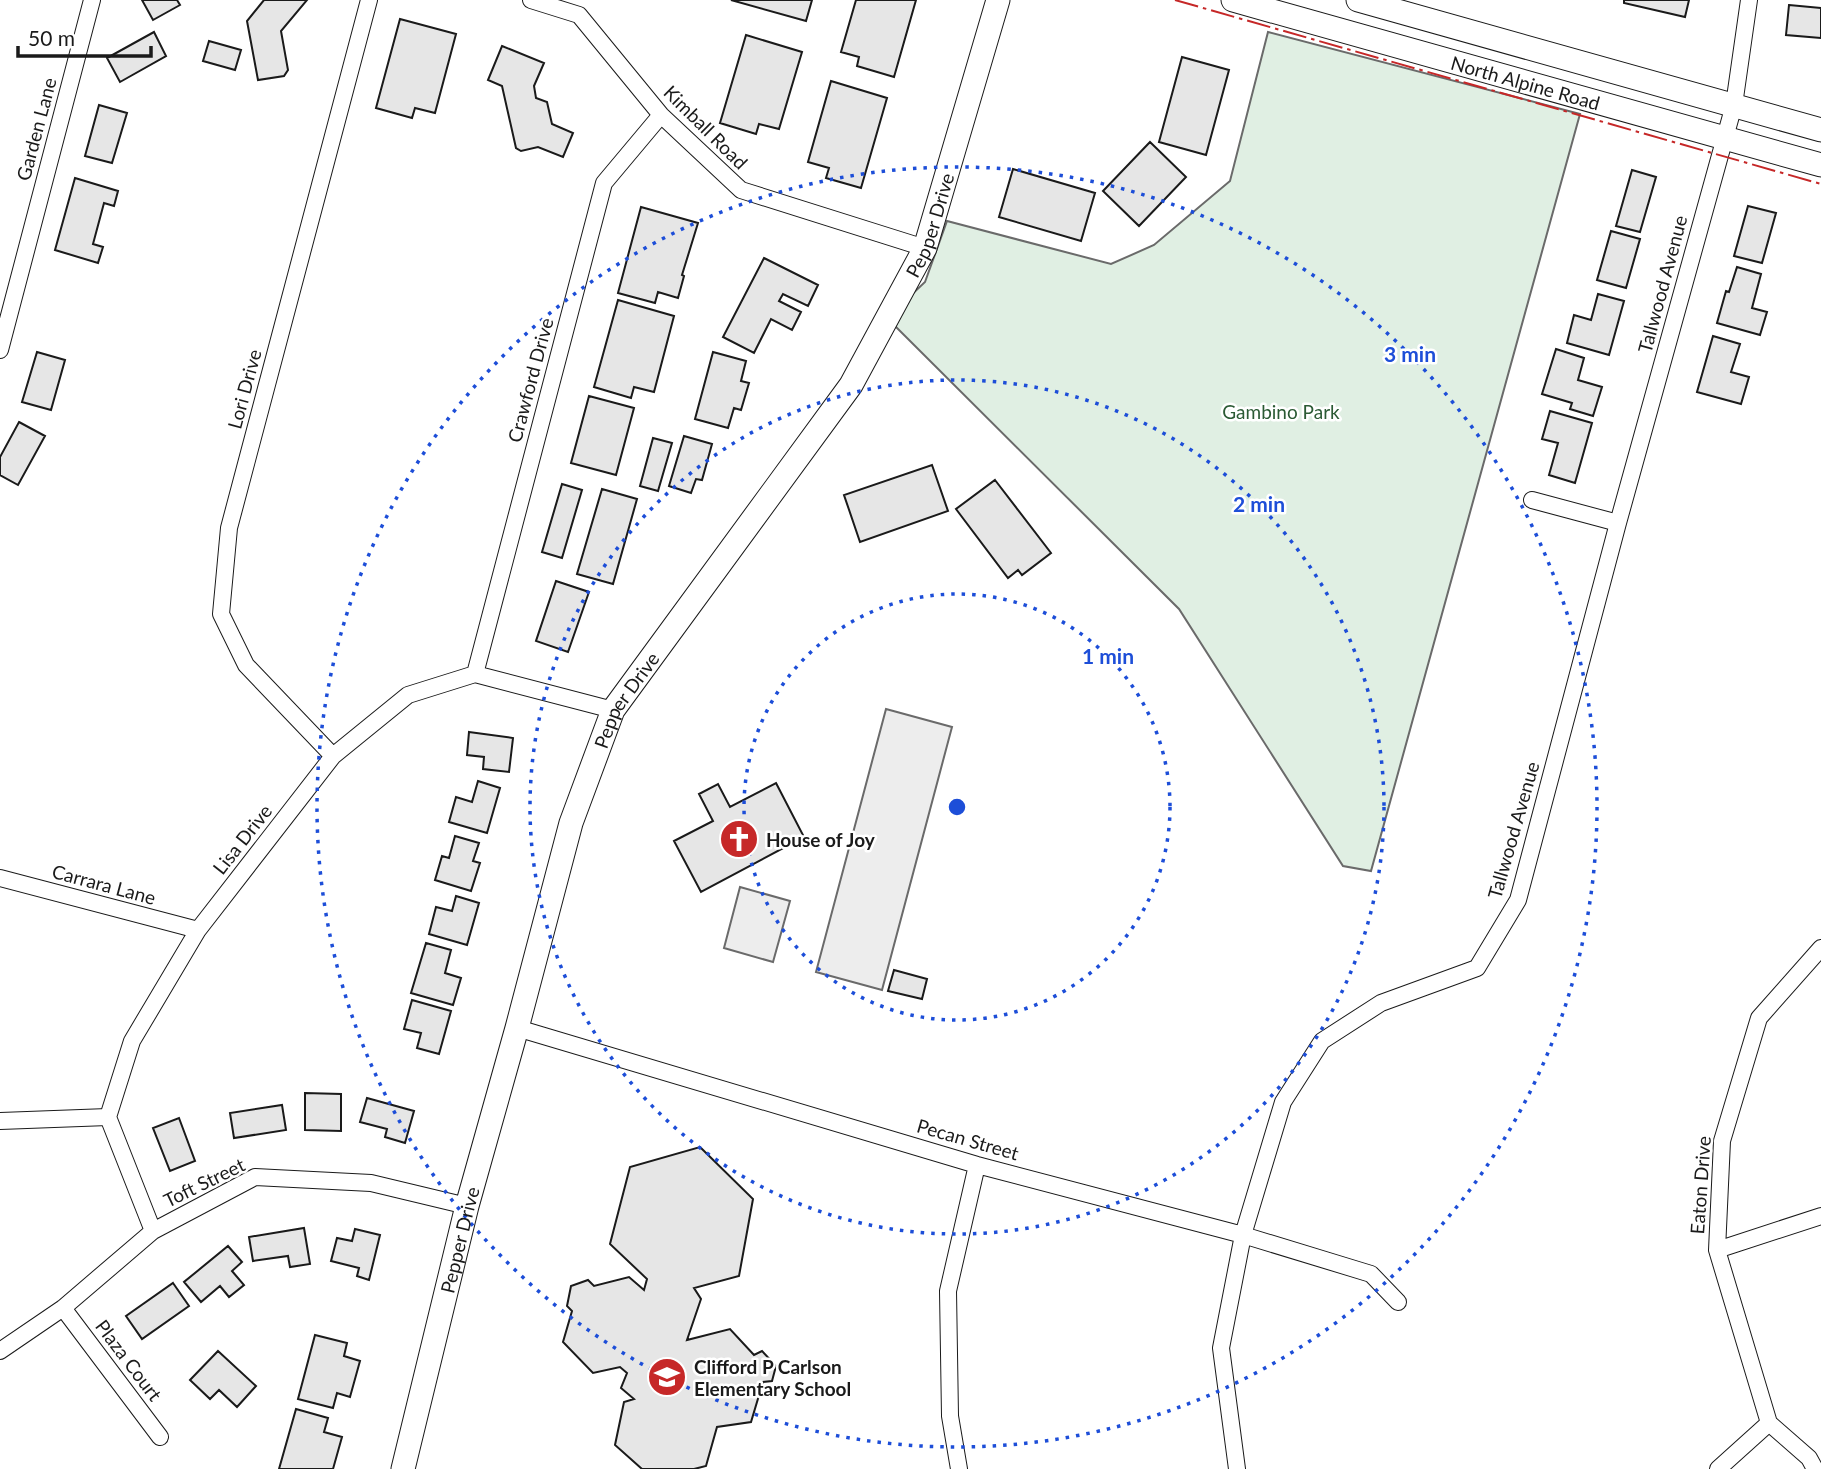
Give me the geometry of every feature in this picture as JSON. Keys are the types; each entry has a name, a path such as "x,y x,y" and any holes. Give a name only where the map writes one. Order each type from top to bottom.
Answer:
{"street":[{"name":"Garden Lane","path":"0,350 92,0"},
{"name":"Lori Drive","path":"333,756 246,666 220,614 229,528 369,0"},
{"name":"Kimball Road","path":"531,0 579,15 661,115 741,190 925,248"},
{"name":"Pepper Drive","path":"403,1469 467,1206 571,823 613,710 851,385 925,248 998,0"},
{"name":"North Alpine Road","path":"1233,0 1821,165"},
{"name":"North Alpine Road","path":"1359,0 1821,130"},
{"name":"Tallwood Avenue","path":"1237,1469 1221,1348 1242,1235 1283,1101 1322,1041 1381,1003 1477,968 1518,900 1618,523 1734,106 1749,0"},
{"name":"Crawford Drive","path":"475,674 604,183 661,115"},
{"path":"1532,500 1618,523"},
{"name":"Lisa Drive","path":"108,1117 132,1041 198,930 333,756 408,695 475,674"},
{"path":"475,674 613,710"},
{"name":"Carrara Lane","path":"0,878 198,930"},
{"name":"Eaton Drive","path":"1769,1423 1717,1250 1722,1141 1759,1018 1821,947"},
{"name":"Pecan Street","path":"517,1028 977,1165 1242,1235 1371,1274 1398,1302"},
{"path":"0,1121 108,1117 153,1231"},
{"path":"959,1469 950,1416 948,1291 977,1165"},
{"name":"Toft Street","path":"0,1351 63,1308 153,1231 254,1177 371,1183 467,1206"},
{"path":"1717,1250 1821,1216"},
{"name":"Plaza Court","path":"63,1308 160,1437"},
{"path":"1718,1469 1769,1423 1809,1458 1815,1469"}],"green space":[{"name":"Gambino Park","path":"1268,32 1580,114 1371,871 1343,866 1179,609 887,318 925,282 947,221 1111,264 1154,245 1230,181"}],"shaded area":[{"path":"886,709 952,727 882,990 816,972"},
{"path":"740,887 790,901 773,962 724,948"}],"building":[{"path":"142,0 177,0 180,5 153,20"},
{"path":"264,0 307,0 281,31 288,70 284,76 258,80 247,21"},
{"path":"731,0 812,0 806,21"},
{"path":"856,0 916,0 894,77 857,66 859,57 841,52"},
{"path":"1624,0 1689,0 1685,17 1624,3"},
{"path":"1789,5 1821,8 1821,38 1786,35"},
{"path":"400,19 456,34 435,113 415,108 412,118 376,108"},
{"path":"154,32 166,56 120,82 107,58"},
{"path":"746,35 802,52 779,129 759,124 756,134 720,123"},
{"path":"209,41 241,50 235,70 203,61"},
{"path":"502,46 544,63 534,86 536,98 547,102 552,124 573,133 563,157 538,147 521,151 516,148 502,86 488,80"},
{"path":"1182,57 1229,70 1206,155 1159,142"},
{"path":"831,81 887,98 861,188 826,178 829,168 808,162"},
{"path":"99,105 127,113 112,163 85,156"},
{"path":"1150,142 1186,177 1139,226 1103,191"},
{"path":"1013,169 1095,193 1081,241 999,217"},
{"path":"1632,170 1656,177 1640,232 1616,226"},
{"path":"75,178 118,191 114,206 104,203 93,244 103,247 98,263 55,250"},
{"path":"1748,206 1776,213 1762,263 1734,256"},
{"path":"641,207 698,223 678,298 658,292 655,303 618,293"},
{"path":"1611,231 1640,239 1626,288 1597,280"},
{"path":"764,258 818,285 808,306 783,294 779,301 801,312 792,330 771,319 754,353 723,337"},
{"path":"1737,267 1761,274 1752,308 1767,312 1760,335 1717,323 1726,291 1729,292"},
{"path":"1598,294 1624,301 1609,355 1567,343 1574,315 1591,320"},
{"path":"618,300 674,316 654,392 634,387 631,398 594,387"},
{"path":"1713,336 1740,344 1731,372 1749,377 1741,404 1697,392"},
{"path":"1556,349 1584,358 1578,380 1602,387 1593,416 1570,409 1572,403 1542,394"},
{"path":"37,352 65,360 51,410 22,402"},
{"path":"713,352 746,361 741,381 749,383 741,410 734,408 728,428 695,419"},
{"path":"589,396 634,408 616,475 571,463"},
{"path":"1550,411 1592,423 1575,483 1549,475 1558,443 1542,439"},
{"path":"19,422 45,436 18,485 0,475 0,457"},
{"path":"684,436 712,444 702,480 696,479 691,493 669,486"},
{"path":"653,438 672,443 658,491 640,486"},
{"path":"932,465 948,511 860,542 844,495"},
{"path":"995,480 1051,553 1022,575 1018,570 1008,578 956,509"},
{"path":"562,484 582,490 562,558 542,552"},
{"path":"602,489 637,499 613,584 577,574"},
{"path":"556,581 589,592 568,652 536,641"},
{"path":"469,732 513,738 509,772 483,769 484,757 467,755"},
{"path":"478,781 500,788 487,833 449,822 456,797 472,802"},
{"name":"House of Joy","path":"776,783 804,837 701,892 674,841 713,821 699,794 718,784 730,807"},
{"path":"455,836 479,843 473,861 480,863 471,891 435,880 442,856 449,858"},
{"path":"456,896 479,903 467,945 429,934 436,907 452,911"},
{"path":"426,943 451,950 445,973 461,978 453,1005 411,993"},
{"path":"894,970 927,979 922,999 888,991"},
{"path":"412,1000 451,1011 439,1054 417,1048 421,1033 404,1029"},
{"path":"305,1093 341,1094 341,1131 305,1130"},
{"path":"367,1098 414,1111 405,1143 385,1137 387,1129 360,1122"},
{"path":"282,1105 286,1130 234,1138 230,1113"},
{"path":"179,1118 195,1161 170,1171 153,1128"},
{"path":"700,1147 753,1199 739,1276 694,1288 701,1299 687,1340 730,1329 754,1355 762,1351 776,1366 772,1381 763,1382 751,1422 717,1427 706,1466 694,1469 642,1469 615,1445 624,1402 634,1399 621,1388 627,1373 620,1367 593,1373 563,1342 572,1311 567,1306 571,1286 588,1280 594,1286 629,1277 644,1290 647,1279 610,1244 630,1167"},
{"path":"304,1228 310,1264 290,1267 288,1256 253,1261 249,1237"},
{"path":"355,1229 380,1235 369,1280 357,1276 359,1268 331,1261 337,1238 352,1241"},
{"path":"228,1246 242,1262 232,1271 244,1285 229,1297 220,1286 201,1302 184,1282"},
{"path":"173,1283 189,1306 142,1339 126,1316"},
{"path":"315,1335 347,1343 344,1356 360,1361 350,1397 337,1393 333,1408 298,1399"},
{"path":"218,1351 256,1386 237,1407 219,1390 210,1399 190,1380"},
{"path":"296,1409 328,1418 324,1432 342,1437 333,1469 279,1469"}],"power":[{"path":"1175,0 1821,184"}],"place":[{"name":"House of Joy","path":"739,839"},
{"name":"Clifford P Carlson Elementary School","path":"667,1377"}]}
